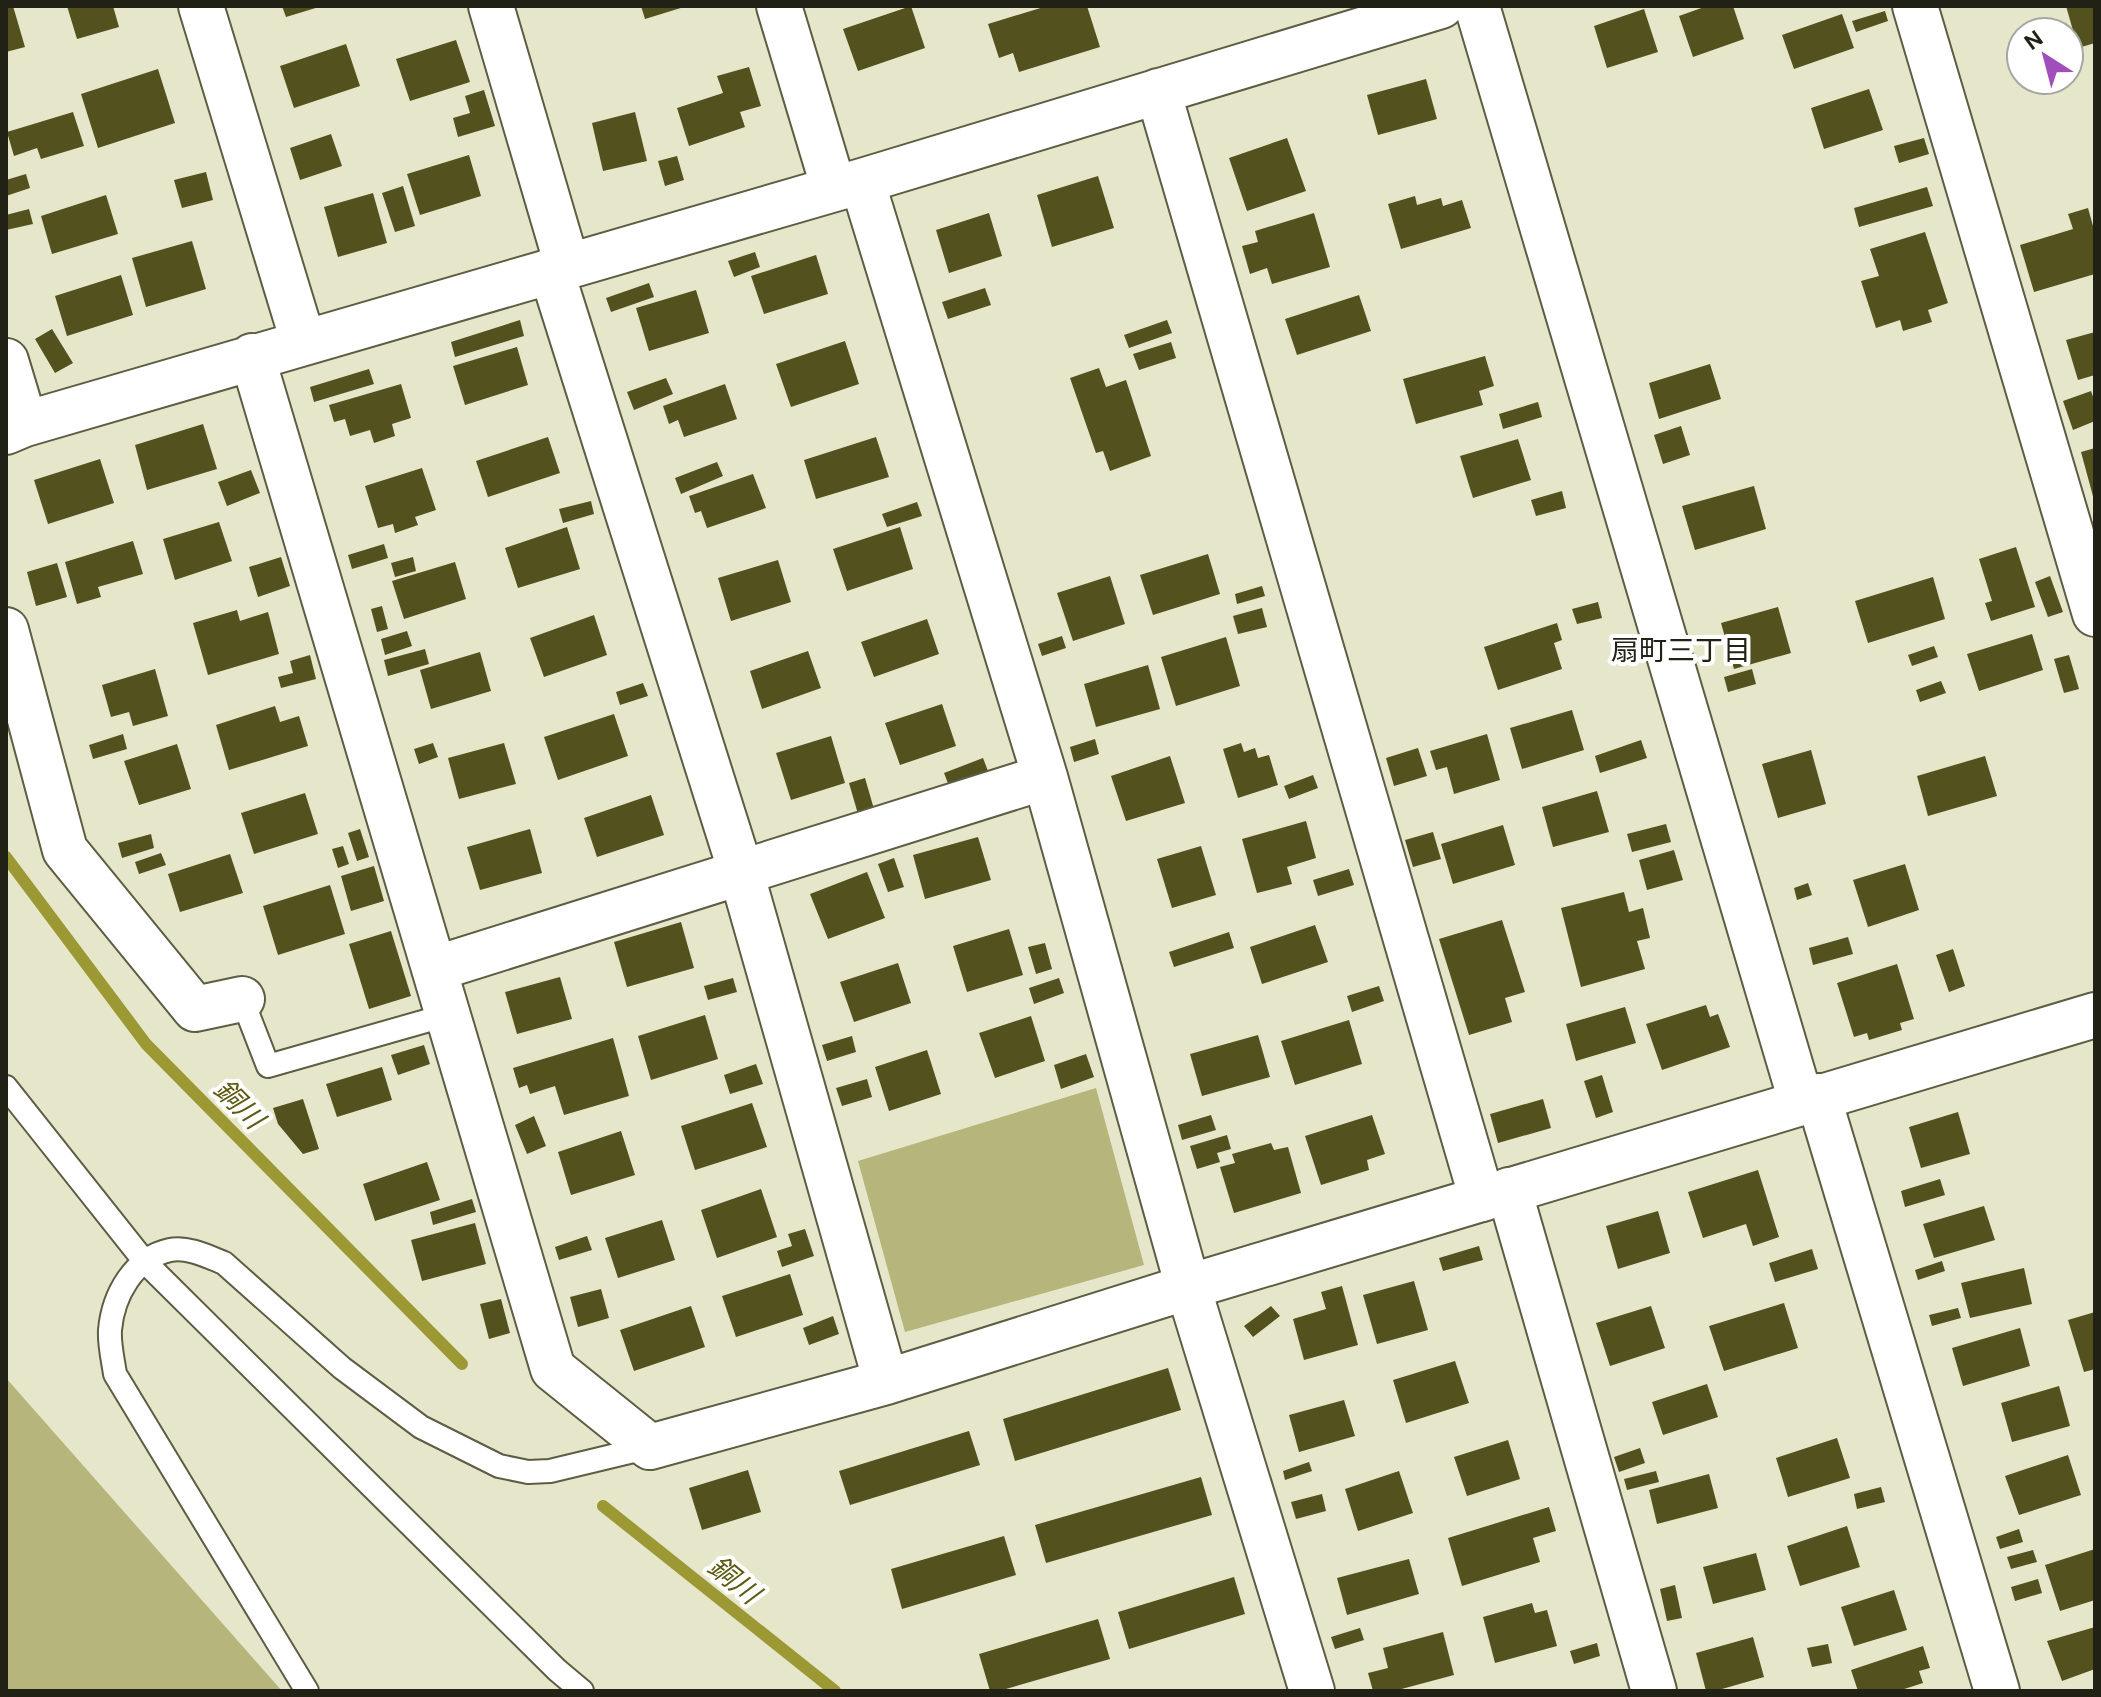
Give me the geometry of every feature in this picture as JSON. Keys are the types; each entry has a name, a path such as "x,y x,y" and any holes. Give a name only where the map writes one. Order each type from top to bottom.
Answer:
{"street":[{"path":"201,6 303,341"},
{"path":"491,6 559,267 741,872 886,1382"},
{"path":"779,6 848,185 1045,777 1188,1287 1312,1691"},
{"path":"6,361 15,428 303,341 848,185 1441,6"},
{"path":"1477,6 1810,1099 1997,1691"},
{"path":"1915,6 2095,614"},
{"path":"1158,91 1495,1195 1654,1691"},
{"path":"252,356 553,1369 650,1447 886,1382 1188,1287 2095,1015"},
{"path":"6,630 65,850 195,1009 242,999"},
{"path":"434,969 1045,777"}],"lane":[{"path":"242,999 268,1066 447,1015"},
{"path":"6,1087 145,1262 557,1670 582,1691"},
{"path":"307,1691 115,1374 109,1333 115,1301 126,1280 145,1262 171,1249 200,1253 224,1263 342,1368 421,1427 499,1466 528,1472 550,1471 650,1447"}],"shaded area":[{"path":"1096,1088 1144,1265 905,1332 858,1161"},
{"path":"6,1378 282,1691 6,1691"}],"building":[{"path":"13,6 25,47 6,52 6,8"},
{"path":"67,6 113,6 119,27 77,39"},
{"path":"282,6 319,6 319,7 286,17"},
{"path":"641,6 684,6 684,7 645,19"},
{"path":"911,6 925,48 858,71 843,29"},
{"path":"1047,6 1087,6 1100,47 1019,72 1013,53 999,58 988,24"},
{"path":"1707,6 1733,6 1744,39 1693,57 1679,16"},
{"path":"2066,6 2095,6 2095,43 2085,46 2085,16 2069,16"},
{"path":"1644,9 1658,52 1607,68 1594,26"},
{"path":"1885,11 1888,21 1856,32 1852,21"},
{"path":"1842,14 1854,48 1794,69 1782,35"},
{"path":"456,40 470,82 410,101 396,59"},
{"path":"346,44 360,86 294,108 280,66"},
{"path":"749,67 761,106 740,112 745,127 689,146 677,108 723,93 717,76"},
{"path":"158,69 175,123 98,148 81,94"},
{"path":"1426,79 1437,119 1378,135 1367,95"},
{"path":"1869,89 1883,130 1824,149 1811,108"},
{"path":"484,90 495,126 458,137 453,118 470,113 465,96"},
{"path":"73,112 84,146 41,159 37,148 14,156 7,132"},
{"path":"635,112 647,161 603,171 592,123"},
{"path":"331,134 342,166 300,180 290,148"},
{"path":"1287,138 1306,191 1247,211 1229,158"},
{"path":"1924,138 1929,154 1899,163 1894,146"},
{"path":"469,155 481,196 420,215 407,174"},
{"path":"677,156 684,180 665,186 658,161"},
{"path":"206,172 213,200 182,208 174,180"},
{"path":"26,174 30,188 6,196 6,180"},
{"path":"1098,176 1114,228 1052,247 1037,195"},
{"path":"403,186 415,226 395,232 382,193"},
{"path":"1927,187 1933,206 1859,227 1854,208"},
{"path":"373,193 387,243 338,257 324,207"},
{"path":"106,195 118,234 52,254 41,216"},
{"path":"1415,196 1417,205 1441,198 1443,206 1462,200 1471,228 1401,249 1388,204"},
{"path":"2088,208 2095,233 2095,274 2034,292 2020,245 2073,229 2068,214"},
{"path":"29,209 33,224 6,230 6,215"},
{"path":"989,213 1002,256 949,273 936,230"},
{"path":"1314,213 1330,267 1272,284 1267,268 1250,274 1242,246 1258,242 1255,231"},
{"path":"1925,232 1948,303 1928,310 1932,322 1903,331 1900,320 1876,328 1861,281 1879,276 1870,249"},
{"path":"192,241 206,289 146,307 132,258"},
{"path":"755,252 760,267 734,277 728,261"},
{"path":"816,255 828,294 764,314 751,276"},
{"path":"121,275 133,315 67,336 55,296"},
{"path":"649,283 654,297 611,312 606,298"},
{"path":"985,288 991,305 948,319 942,302"},
{"path":"696,290 709,333 649,351 636,308"},
{"path":"1359,295 1371,331 1297,355 1285,319"},
{"path":"520,320 524,336 455,357 451,342"},
{"path":"1167,320 1172,333 1129,348 1124,335"},
{"path":"52,329 73,363 55,373 35,339"},
{"path":"2095,332 2095,375 2078,380 2066,340"},
{"path":"845,341 859,384 791,407 776,364"},
{"path":"1171,342 1176,358 1139,370 1133,354"},
{"path":"517,347 528,385 465,405 453,366"},
{"path":"1485,356 1494,386 1479,391 1483,405 1416,424 1403,379"},
{"path":"1710,364 1721,399 1659,419 1649,383"},
{"path":"1099,368 1106,387 1126,380 1151,456 1110,471 1103,451 1096,453 1070,378"},
{"path":"369,369 374,384 314,402 310,387"},
{"path":"666,378 673,394 634,410 627,392"},
{"path":"401,384 411,418 392,424 395,436 374,443 370,430 350,436 345,419 334,422 329,405"},
{"path":"725,384 737,419 684,437 678,420 669,424 663,406"},
{"path":"2091,391 2095,402 2095,421 2073,430 2063,401"},
{"path":"1538,402 1542,417 1503,429 1499,414"},
{"path":"203,424 217,469 147,490 135,445"},
{"path":"1681,426 1690,455 1663,464 1654,435"},
{"path":"548,437 560,473 488,497 476,461"},
{"path":"876,437 889,477 816,499 804,460"},
{"path":"1518,439 1531,480 1473,498 1460,456"},
{"path":"2095,448 2095,500 2094,500 2081,452"},
{"path":"100,459 114,503 48,524 34,480"},
{"path":"717,462 723,476 681,494 675,478"},
{"path":"422,468 436,510 415,517 418,525 395,533 393,524 378,528 365,486"},
{"path":"251,470 260,493 227,506 218,482"},
{"path":"753,474 766,508 707,528 701,511 695,513 689,496"},
{"path":"1754,486 1766,529 1695,550 1682,506"},
{"path":"1562,491 1566,508 1536,516 1531,500"},
{"path":"591,501 594,514 563,523 559,509"},
{"path":"917,502 922,516 887,527 882,514"},
{"path":"219,522 232,561 175,580 163,539"},
{"path":"567,527 580,569 518,588 505,548"},
{"path":"900,527 913,569 847,591 833,549"},
{"path":"133,541 143,574 98,587 101,597 77,604 65,562"},
{"path":"384,544 388,558 352,569 348,555"},
{"path":"2016,547 2035,607 1991,621 1985,603 1992,601 1979,559"},
{"path":"1208,554 1220,594 1153,615 1140,575"},
{"path":"281,557 290,586 258,597 249,567"},
{"path":"413,557 416,571 395,577 391,563"},
{"path":"778,560 791,602 731,621 718,578"},
{"path":"455,562 466,599 404,619 392,581"},
{"path":"57,563 67,597 36,606 27,572"},
{"path":"1110,576 1125,624 1073,641 1057,593"},
{"path":"2050,576 2063,612 2048,617 2035,582"},
{"path":"1933,577 1945,619 1868,643 1855,601"},
{"path":"1262,586 1265,596 1237,604 1235,594"},
{"path":"1598,602 1602,618 1577,624 1572,609"},
{"path":"382,606 388,629 377,632 371,609"},
{"path":"1778,607 1791,653 1734,669 1721,623"},
{"path":"1262,608 1267,627 1238,634 1233,616"},
{"path":"237,610 240,621 268,612 279,654 208,675 193,623"},
{"path":"594,615 607,655 544,677 530,638"},
{"path":"927,619 939,654 874,677 861,642"},
{"path":"1557,623 1562,640 1554,643 1562,669 1498,690 1484,647"},
{"path":"407,631 412,646 385,655 381,639"},
{"path":"2032,634 2043,670 1979,691 1967,654"},
{"path":"1062,636 1066,648 1042,656 1038,644"},
{"path":"1226,637 1240,686 1176,706 1161,657"},
{"path":"1934,646 1938,657 1912,666 1908,655"},
{"path":"425,649 429,664 388,676 384,660"},
{"path":"808,651 821,688 762,709 750,671"},
{"path":"480,652 491,691 431,709 420,670"},
{"path":"310,655 316,679 281,688 278,677 293,673 290,661"},
{"path":"2069,655 2079,689 2064,693 2054,659"},
{"path":"1148,665 1160,709 1096,727 1084,684"},
{"path":"155,669 168,716 133,726 129,712 111,717 102,685"},
{"path":"1752,669 1756,684 1728,692 1724,677"},
{"path":"1941,681 1946,693 1920,702 1916,690"},
{"path":"643,683 648,696 620,705 616,692"},
{"path":"942,704 956,746 900,765 885,723"},
{"path":"275,706 280,722 299,716 308,746 229,770 216,725"},
{"path":"1572,710 1584,750 1522,769 1510,728"},
{"path":"614,714 628,756 558,780 544,737"},
{"path":"123,734 127,749 93,759 89,745"},
{"path":"1487,734 1500,780 1454,794 1447,767 1436,770 1430,751"},
{"path":"831,736 845,783 791,800 776,753"},
{"path":"1095,739 1099,754 1074,762 1070,747"},
{"path":"1641,740 1647,758 1600,773 1595,756"},
{"path":"433,743 438,757 419,764 414,749"},
{"path":"504,743 516,784 459,799 448,758"},
{"path":"1241,743 1244,752 1255,748 1258,758 1269,755 1278,785 1238,798 1223,749"},
{"path":"177,744 191,789 139,805 124,761"},
{"path":"1418,748 1427,776 1394,786 1386,758"},
{"path":"1811,750 1826,804 1778,818 1762,764"},
{"path":"1170,756 1185,803 1126,821 1111,776"},
{"path":"1985,756 1997,796 1928,816 1917,776"},
{"path":"983,758 988,771 949,786 944,773"},
{"path":"1313,775 1318,788 1289,799 1284,786"},
{"path":"865,778 876,816 860,821 849,783"},
{"path":"1597,791 1609,832 1553,847 1542,807"},
{"path":"305,793 318,834 254,854 241,813"},
{"path":"651,795 664,835 597,857 584,818"},
{"path":"1306,821 1316,858 1287,867 1292,884 1257,893 1242,839"},
{"path":"1666,824 1671,842 1632,852 1627,834"},
{"path":"1503,825 1515,865 1453,884 1441,844"},
{"path":"360,829 369,857 357,861 348,833"},
{"path":"530,829 542,873 480,890 467,847"},
{"path":"1433,832 1441,859 1413,867 1405,840"},
{"path":"151,834 154,848 122,858 118,843"},
{"path":"978,837 991,880 925,899 913,855"},
{"path":"343,846 349,864 338,868 332,849"},
{"path":"1201,846 1216,895 1172,908 1157,859"},
{"path":"1674,850 1683,880 1647,890 1639,860"},
{"path":"161,853 166,865 139,874 135,862"},
{"path":"230,854 243,893 180,912 168,874"},
{"path":"894,858 904,887 888,892 878,864"},
{"path":"1905,864 1919,910 1868,927 1853,880"},
{"path":"374,866 384,901 351,911 341,876"},
{"path":"1349,869 1354,885 1318,896 1313,880"},
{"path":"867,872 885,918 828,939 810,894"},
{"path":"1808,883 1812,895 1797,900 1794,888"},
{"path":"330,885 345,934 278,955 263,906"},
{"path":"1624,892 1629,912 1643,908 1650,938 1637,941 1645,969 1581,987 1561,908"},
{"path":"1502,920 1525,992 1505,998 1512,1022 1469,1035 1439,939"},
{"path":"681,922 694,968 627,987 614,942"},
{"path":"1315,925 1328,962 1262,984 1250,947"},
{"path":"1009,929 1023,975 967,992 953,946"},
{"path":"391,931 411,996 369,1009 349,944"},
{"path":"1229,932 1234,948 1174,967 1169,952"},
{"path":"1848,937 1853,954 1813,965 1809,948"},
{"path":"1045,943 1052,969 1036,974 1028,947"},
{"path":"1953,949 1965,986 1949,992 1936,955"},
{"path":"898,963 911,1003 854,1022 840,982"},
{"path":"1897,964 1914,1019 1900,1023 1902,1030 1869,1040 1867,1033 1854,1037 1837,983"},
{"path":"560,977 572,1019 517,1034 505,992"},
{"path":"733,978 737,992 708,1000 704,986"},
{"path":"1059,978 1064,993 1034,1004 1029,988"},
{"path":"1379,986 1384,1001 1352,1012 1347,996"},
{"path":"1706,1005 1710,1017 1718,1014 1730,1047 1662,1070 1646,1024"},
{"path":"1625,1007 1636,1043 1576,1061 1566,1024"},
{"path":"705,1015 718,1059 651,1080 638,1036"},
{"path":"1031,1016 1045,1061 995,1078 979,1033"},
{"path":"1349,1020 1362,1064 1295,1085 1281,1041"},
{"path":"1258,1035 1270,1077 1202,1096 1190,1054"},
{"path":"852,1036 856,1052 827,1061 822,1045"},
{"path":"613,1038 629,1096 564,1115 555,1086 530,1094 527,1085 519,1088 513,1068"},
{"path":"424,1045 430,1064 398,1075 391,1055"},
{"path":"927,1050 941,1094 889,1111 875,1067"},
{"path":"1086,1054 1094,1077 1061,1089 1054,1065"},
{"path":"756,1064 763,1084 730,1094 724,1075"},
{"path":"382,1067 392,1100 337,1117 326,1084"},
{"path":"1602,1075 1613,1112 1596,1118 1584,1081"},
{"path":"867,1079 872,1097 842,1106 836,1088"},
{"path":"303,1099 319,1149 303,1154 278,1124 273,1108"},
{"path":"1543,1099 1551,1128 1498,1143 1490,1114"},
{"path":"752,1103 767,1147 695,1170 681,1126"},
{"path":"1958,1112 1970,1154 1921,1168 1909,1127"},
{"path":"1211,1115 1216,1130 1182,1140 1178,1125"},
{"path":"1372,1115 1385,1154 1367,1160 1369,1170 1321,1185 1305,1136"},
{"path":"534,1116 546,1146 527,1154 515,1125"},
{"path":"621,1131 635,1175 571,1195 558,1152"},
{"path":"1227,1135 1231,1149 1217,1153 1220,1162 1197,1169 1190,1146"},
{"path":"1271,1143 1274,1150 1288,1147 1301,1193 1234,1213 1220,1167 1235,1163 1232,1154"},
{"path":"427,1162 440,1200 375,1221 363,1184"},
{"path":"1758,1170 1779,1237 1753,1246 1746,1224 1703,1238 1688,1192"},
{"path":"1940,1179 1945,1195 1905,1207 1901,1191"},
{"path":"761,1189 777,1237 717,1258 701,1210"},
{"path":"472,1199 476,1212 433,1225 430,1212"},
{"path":"1984,1206 1995,1240 1934,1258 1923,1224"},
{"path":"1658,1211 1670,1253 1618,1269 1606,1226"},
{"path":"662,1220 675,1260 618,1278 605,1238"},
{"path":"475,1223 486,1264 422,1281 411,1240"},
{"path":"805,1229 814,1256 782,1267 777,1251 792,1246 788,1234"},
{"path":"587,1236 592,1250 559,1260 555,1247"},
{"path":"1479,1246 1483,1260 1443,1271 1439,1258"},
{"path":"1812,1249 1818,1269 1775,1282 1769,1263"},
{"path":"1942,1261 1945,1271 1918,1280 1915,1270"},
{"path":"2024,1268 2032,1304 1970,1318 1961,1283"},
{"path":"790,1274 803,1315 736,1337 722,1296"},
{"path":"1414,1281 1428,1330 1377,1344 1363,1295"},
{"path":"1342,1286 1358,1345 1304,1360 1293,1319 1326,1309 1321,1292"},
{"path":"601,1289 609,1318 578,1327 570,1297"},
{"path":"501,1299 510,1333 489,1339 480,1304"},
{"path":"1784,1303 1798,1348 1724,1371 1709,1326"},
{"path":"691,1306 705,1347 634,1371 620,1330"},
{"path":"1271,1306 1280,1316 1253,1337 1244,1326"},
{"path":"1651,1306 1665,1348 1610,1366 1596,1323"},
{"path":"1958,1308 1961,1318 1932,1326 1929,1315"},
{"path":"2095,1312 2095,1369 2084,1372 2068,1320"},
{"path":"833,1316 839,1334 809,1345 803,1328"},
{"path":"2020,1328 2030,1366 1963,1386 1952,1348"},
{"path":"1455,1361 1469,1403 1406,1423 1393,1380"},
{"path":"1168,1368 1181,1410 1015,1461 1003,1419"},
{"path":"1707,1384 1718,1417 1663,1435 1652,1402"},
{"path":"2059,1386 2070,1426 2012,1442 2001,1403"},
{"path":"1344,1400 1355,1436 1299,1452 1289,1415"},
{"path":"969,1431 980,1465 850,1505 839,1471"},
{"path":"1837,1438 1850,1478 1788,1497 1776,1458"},
{"path":"1508,1440 1520,1479 1467,1496 1454,1457"},
{"path":"1640,1448 1645,1463 1619,1472 1614,1457"},
{"path":"2068,1455 2081,1495 2019,1515 2005,1476"},
{"path":"1309,1462 1312,1471 1285,1480 1283,1471"},
{"path":"748,1470 761,1512 702,1530 689,1488"},
{"path":"1399,1471 1413,1513 1358,1531 1345,1489"},
{"path":"1656,1471 1659,1482 1627,1490 1624,1479"},
{"path":"1709,1474 1718,1508 1657,1524 1649,1490"},
{"path":"1201,1477 1212,1515 1046,1563 1035,1525"},
{"path":"1881,1487 1885,1502 1857,1509 1854,1494"},
{"path":"1322,1494 1326,1511 1296,1519 1291,1502"},
{"path":"1549,1507 1556,1531 1533,1538 1540,1562 1462,1586 1448,1538"},
{"path":"1847,1526 1860,1567 1800,1586 1787,1546"},
{"path":"2019,1529 2023,1542 2000,1549 1996,1537"},
{"path":"1004,1536 1016,1575 902,1609 891,1569"},
{"path":"2095,1549 2095,1600 2060,1611 2045,1565"},
{"path":"2033,1550 2037,1562 2011,1569 2007,1557"},
{"path":"1756,1553 1766,1590 1713,1604 1703,1567"},
{"path":"1409,1559 1419,1594 1347,1615 1337,1578"},
{"path":"1234,1577 1245,1614 1129,1649 1118,1612"},
{"path":"2038,1579 2042,1593 2015,1601 2011,1587"},
{"path":"1675,1585 1682,1618 1667,1621 1660,1589"},
{"path":"1894,1590 1907,1630 1854,1646 1841,1607"},
{"path":"1532,1603 1535,1613 1547,1610 1557,1646 1495,1663 1483,1617"},
{"path":"1098,1619 1110,1659 990,1691 979,1654"},
{"path":"2095,1627 2095,1669 2062,1681 2047,1641"},
{"path":"1360,1628 1364,1640 1335,1649 1331,1637"},
{"path":"1443,1632 1454,1675 1394,1691 1373,1691 1368,1673 1388,1668 1383,1648"},
{"path":"1753,1637 1764,1677 1706,1691 1696,1653"},
{"path":"1597,1643 1600,1656 1574,1664 1570,1651"},
{"path":"1828,1644 1832,1663 1812,1667 1807,1648"},
{"path":"1923,1646 1930,1668 1919,1671 1923,1683 1898,1691 1858,1691 1851,1670"}],"waterway":[{"name":"銅川","path":"6,857 146,1044 462,1364"},
{"name":"銅川","path":"603,1506 835,1691"}],"district":[{"name":"扇町三丁目","path":"1681,650"}]}
